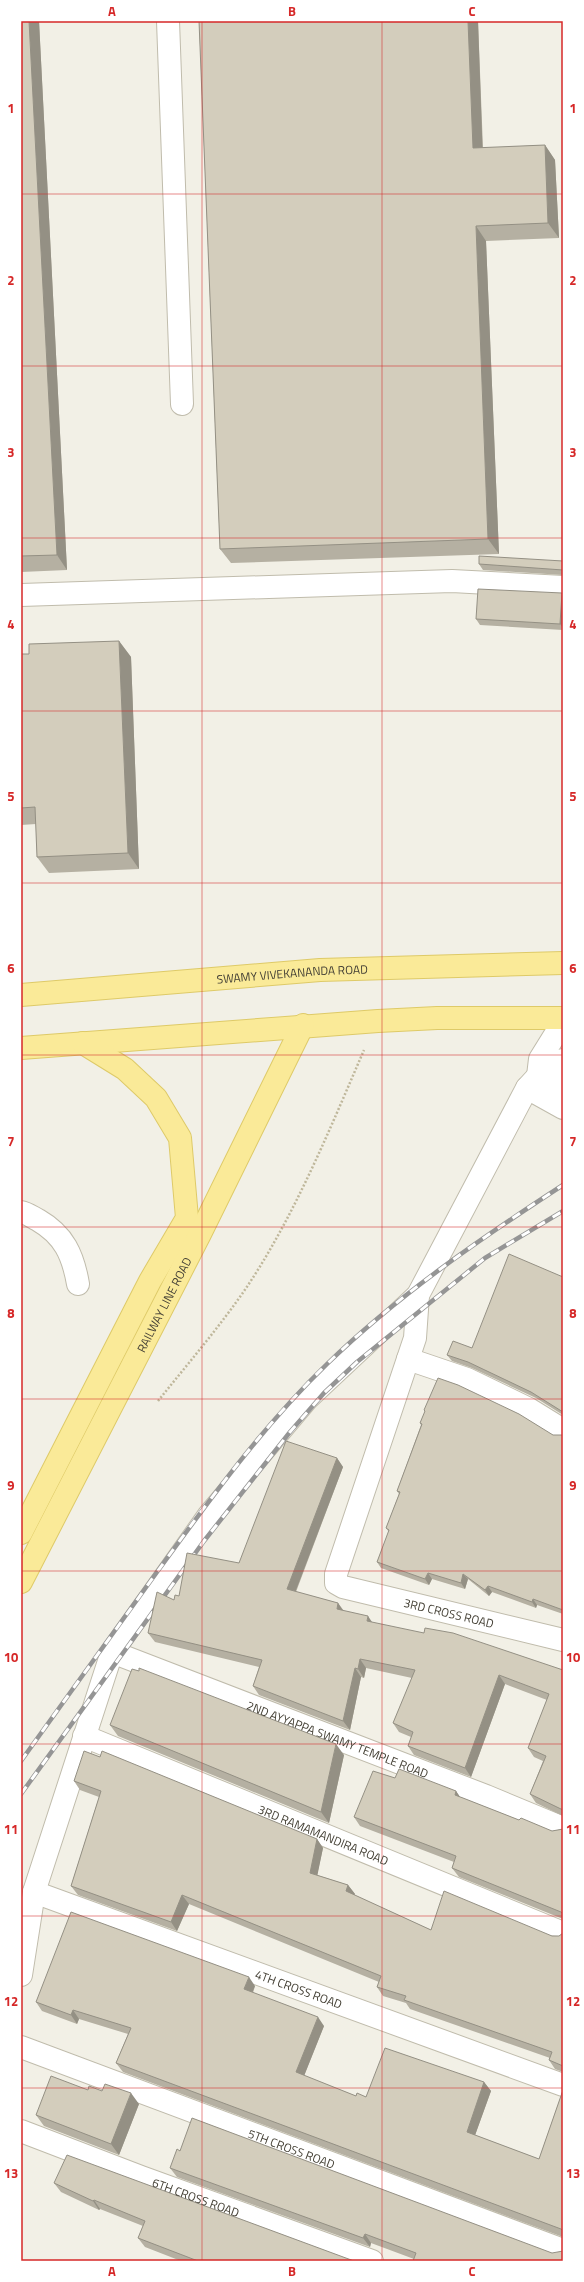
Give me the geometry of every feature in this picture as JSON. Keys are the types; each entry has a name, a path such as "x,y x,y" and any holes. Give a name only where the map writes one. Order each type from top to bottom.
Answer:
{"main road":[{"name":"SWAMY VIVEKANANDA ROAD","path":"21,995 320,970 563,963"},
{"path":"21,1048 304,1025 437,1018 563,1018"},
{"name":"RAILWAY LINE ROAD","path":"21,1582 200,1234 304,1025"},
{"path":"21,1533 150,1281 187,1218 180,1138 156,1098 125,1069 83,1043"}],"street":[{"path":"168,21 182,404"},
{"path":"21,595 452,581 563,587"},
{"path":"21,1975 34,1892 112,1652 209,1515 302,1405 418,1295 533,1082 540,1059 563,1022"},
{"path":"533,1082 555,1068 563,1060"},
{"path":"533,1082 563,1085"},
{"path":"533,1082 563,1108"},
{"path":"21,1212 52,1228 74,1262 78,1284"},
{"path":"418,1295 415,1338 408,1359 467,1379 529,1409 563,1430"},
{"name":"3RD CROSS ROAD","path":"408,1359 336,1574 336,1583 343,1587 563,1640"},
{"name":"2ND AYYAPPA SWAMY TEMPLE ROAD","path":"112,1652 486,1796 563,1828"},
{"name":"3RD RAMAMANDIRA ROAD","path":"84,1736 563,1933"},
{"name":"4TH CROSS ROAD","path":"34,1892 563,2085"},
{"name":"5TH CROSS ROAD","path":"21,2047 563,2250"},
{"name":"6TH CROSS ROAD","path":"21,2131 141,2177 372,2261"}],"path":[{"path":"158,1401 242,1294 281,1228 319,1152 378,1021"}],"building":[{"path":"21,21 29,21 57,555 21,556"},
{"path":"199,21 468,21 473,148 545,145 548,223 476,226 488,539 220,549"},
{"path":"479,556 563,561 563,570 479,564"},
{"path":"478,589 562,593 560,624 476,619"},
{"path":"119,641 128,853 37,857 35,807 21,808 21,654 29,654 29,644"},
{"path":"509,1254 563,1277 563,1412 531,1392 468,1362 447,1355 453,1341 472,1348"},
{"path":"438,1378 458,1385 519,1414 553,1435 563,1435 563,1610 533,1599 532,1602 488,1586 485,1590 463,1574 461,1583 428,1573 425,1579 377,1562 389,1530 386,1528 400,1492 397,1491 422,1424 420,1423 425,1411 424,1410"},
{"path":"286,1441 337,1458 287,1589 338,1603 337,1609 368,1616 367,1621 424,1633 425,1628 453,1633 563,1670 563,1810 530,1794 546,1756 528,1748 549,1694 499,1675 465,1768 408,1746 413,1732 393,1723 415,1670 360,1659 358,1669 355,1668 343,1721 253,1686 262,1660 148,1633 157,1592 174,1600 175,1595 179,1596 187,1553 239,1563"},
{"path":"139,1668 336,1744 321,1812 110,1725 132,1669 139,1671"},
{"path":"84,1751 100,1757 102,1751 317,1839 310,1873 348,1885 346,1891 431,1930 444,1891 552,1936 559,1936 563,1933 563,2066 549,2060 552,2052 404,2000 406,1996 377,1987 381,1976 182,1895 171,1922 71,1886 101,1791 74,1781"},
{"path":"399,1769 456,1791 455,1795 519,1820 521,1818 552,1831 563,1829 563,1914 452,1868 456,1856 354,1817 373,1771 395,1778"},
{"path":"71,1912 249,1977 244,1989 318,2017 296,2072 356,2096 357,2093 366,2097 385,2048 484,2082 467,2132 539,2159 563,2090 563,2231 116,2063 131,2028 73,2010 71,2015 36,2002"},
{"path":"51,2076 88,2090 89,2086 102,2091 105,2084 131,2093 111,2144 36,2115"},
{"path":"192,2118 552,2253 563,2251 563,2261 413,2261 416,2253 365,2234 363,2238 170,2168 177,2149 180,2151"},
{"path":"67,2155 354,2261 198,2261 138,2238 145,2221 94,2200 93,2201 54,2183"}],"railway":[{"path":"21,1761 217,1491 259,1438 303,1388 354,1339 411,1291 501,1226 563,1185"},
{"path":"21,1794 204,1541 290,1432 324,1393 357,1362 485,1258 563,1211"}]}
